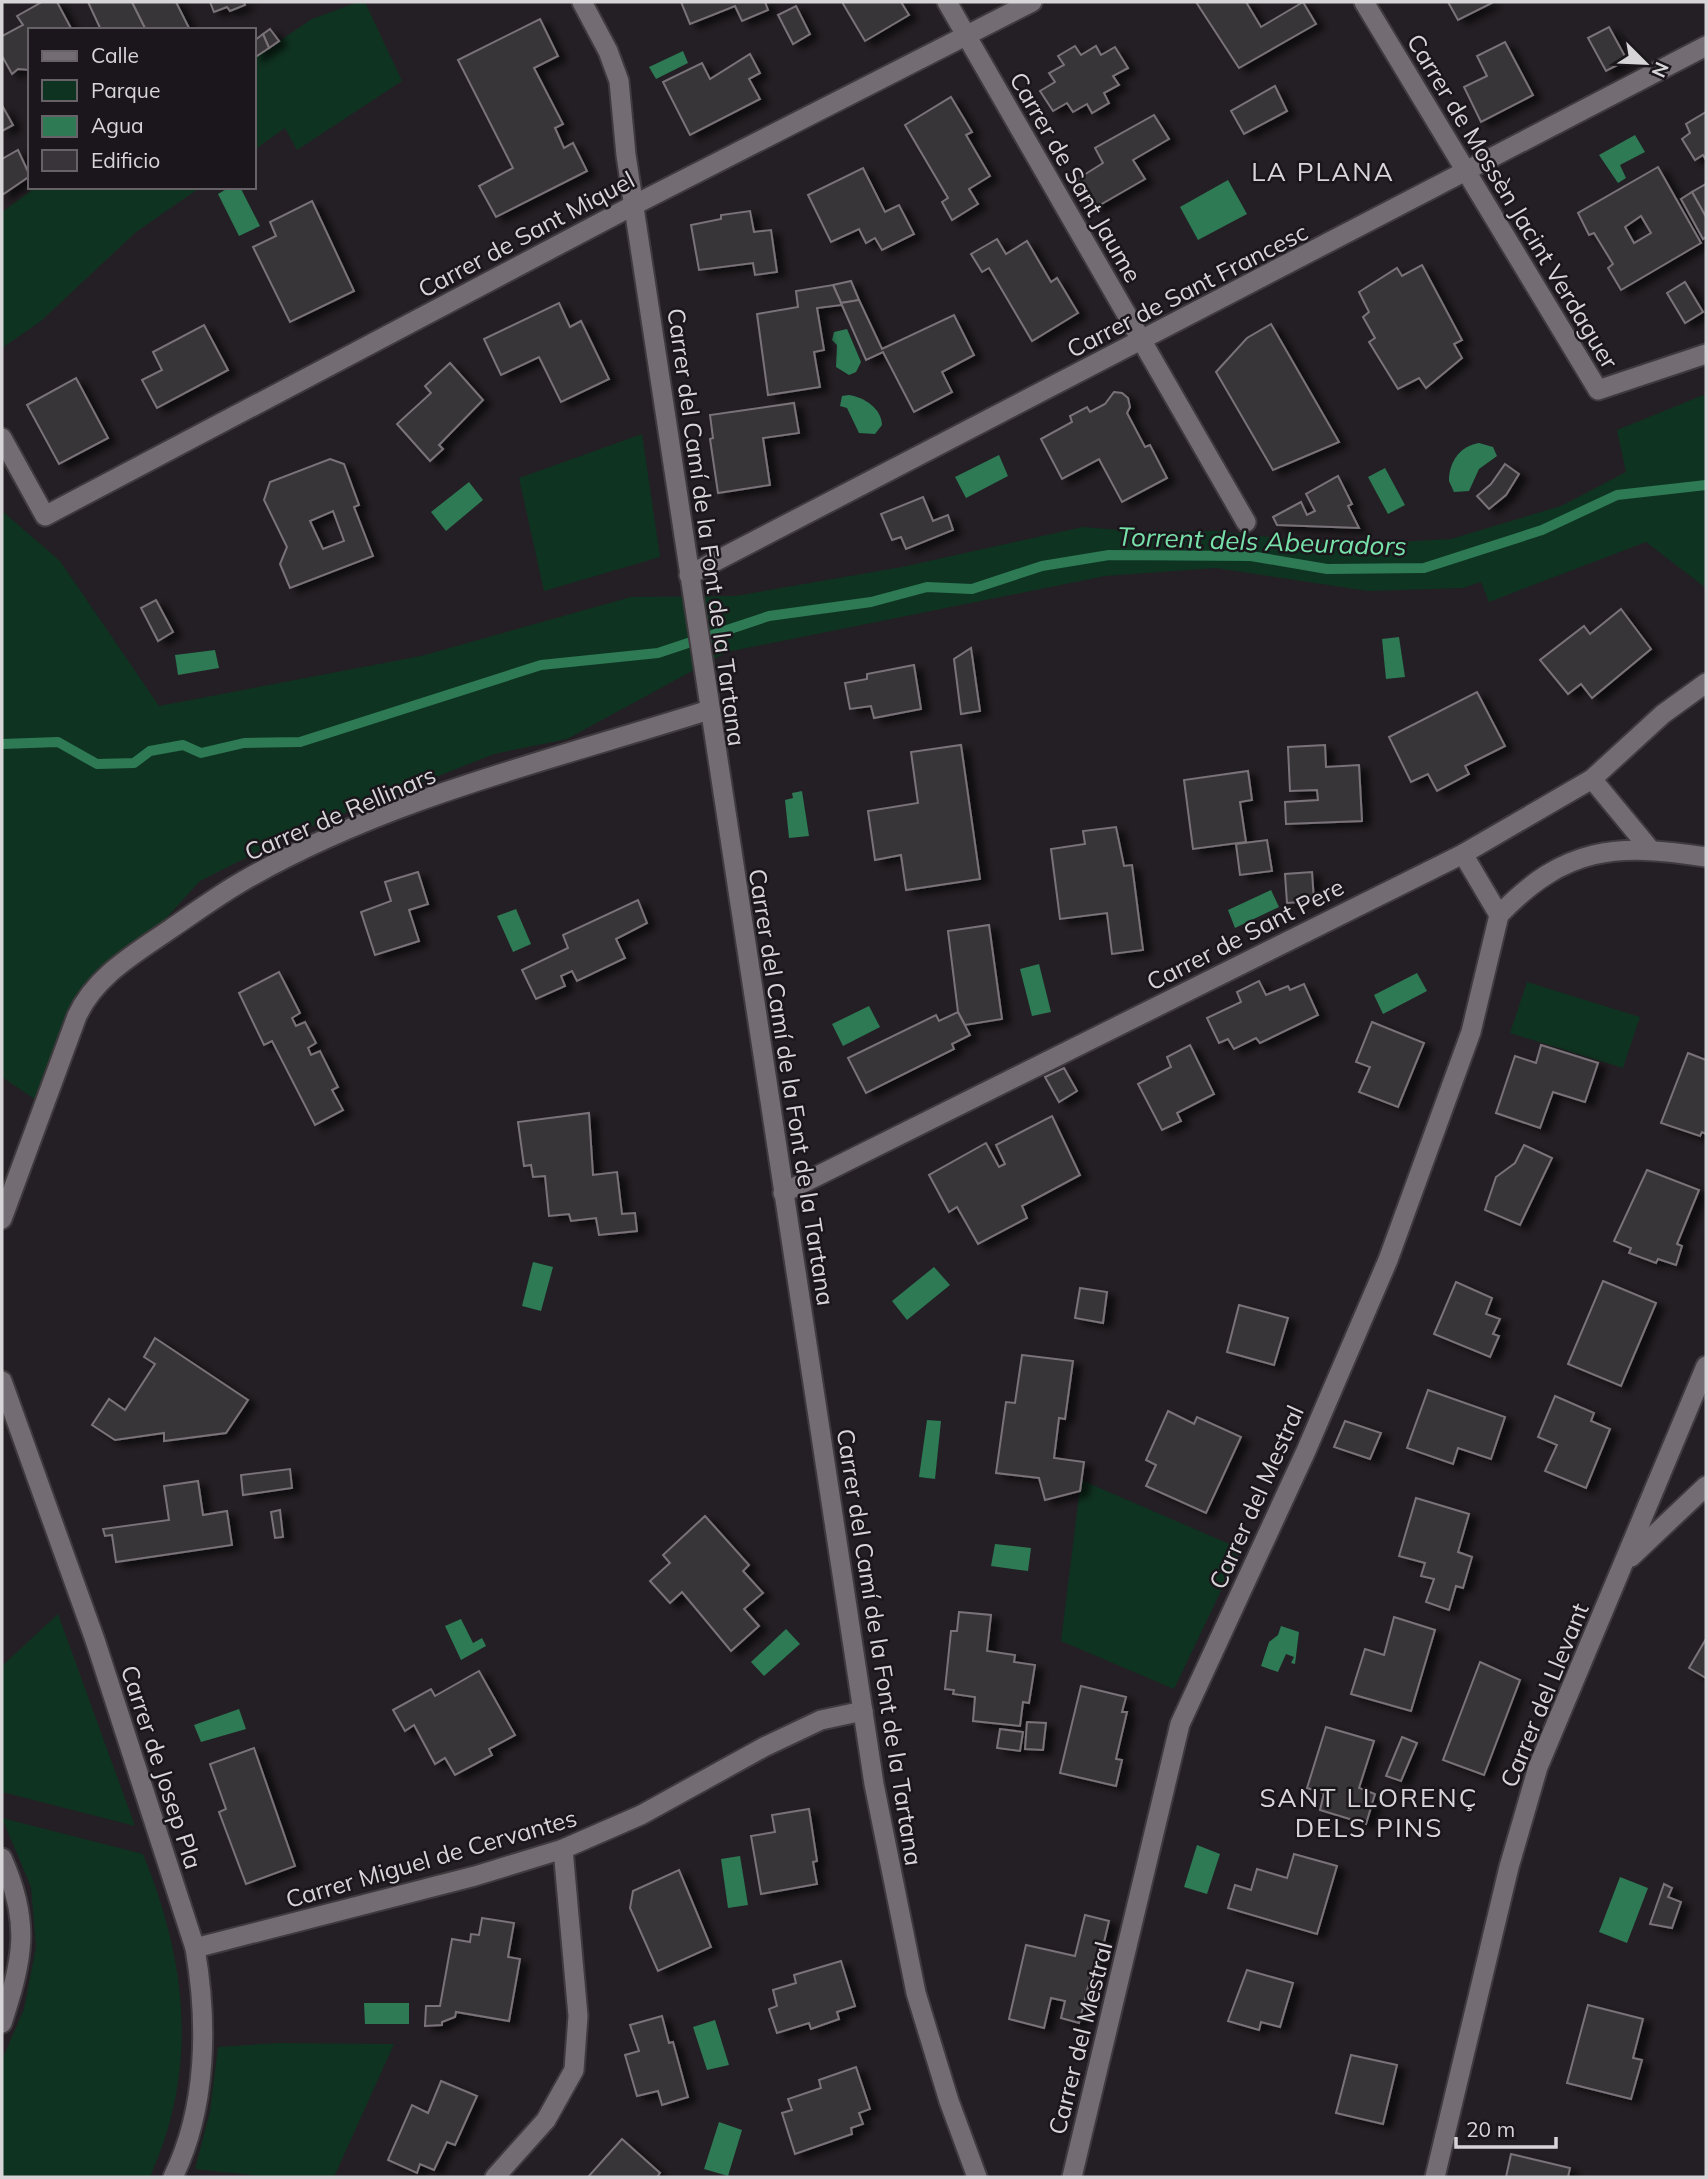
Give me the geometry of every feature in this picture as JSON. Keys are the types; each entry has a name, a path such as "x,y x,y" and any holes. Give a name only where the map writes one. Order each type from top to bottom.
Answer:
{"street":[{"name":"Carrer del Camí de la Font de la Tartana","path":"582,2 608,51 619,81 634,205 709,710 874,1784 916,1993 949,2101 977,2177"},
{"name":"Carrer de Sant Jaume","path":"947,2 1246,522"},
{"name":"Carrer de Sant Miquel","path":"2,438 45,516 634,205 1032,2"},
{"name":"Carrer de Mossèn Jacint Verdaguer","path":"1364,2 1598,390 1706,354"},
{"name":"Carrer de Sant Francesc","path":"690,575 1706,46"},
{"name":"Carrer de Sant Pere","path":"783,1193 1463,854 1592,779 1663,713 1706,683"},
{"name":"Carrer de Rellinars","path":"2,1219 85,999 120,964 238,884 321,843 466,785 709,710"},
{"path":"1592,779 1648,848"},
{"path":"1463,854 1499,915 1537,879 1560,864 1584,856 1648,848 1706,857"},
{"name":"Carrer del Mestral","path":"1072,2177 1180,1724 1306,1451 1388,1260 1471,1032 1499,915"},
{"name":"Carrer del Llevant","path":"1435,2177 1506,1880 1538,1767 1706,1366"},
{"name":"Carrer de Josep Pla","path":"2,1381 95,1640 195,1948 202,1989 202,2068 187,2141 173,2177"},
{"path":"1624,1563 1706,1486"},
{"name":"Carrer Miguel de Cervantes","path":"195,1948 475,1876 564,1849 641,1815 764,1747 810,1725 863,1711"},
{"path":"495,2177 546,2120 574,2070 578,2016 564,1849"},
{"path":"2,1858 19,1905 23,1944 2,2023"}],"green space":[{"path":"358,2 365,2 402,81 297,150 285,128 256,149 256,57 312,19"},
{"path":"33,189 198,189 136,232 41,321 2,348 2,212"},
{"path":"1706,394 1706,588 1646,542 1489,602 1481,582 1463,588 1368,591 1216,568 1105,576 727,652 567,739 494,754 295,833 200,881 77,1016 45,1106 2,1077 2,511 60,561 159,706 421,656 631,597 735,596 902,567 1083,527 1145,532 1215,531 1342,545 1451,539 1561,506 1626,472 1617,430"},
{"path":"642,434 660,557 544,591 519,478"},
{"path":"1527,982 1640,1017 1623,1068 1510,1033"},
{"path":"1081,1480 1241,1549 1174,1689 1061,1641"},
{"path":"58,1614 135,1826 2,1792 2,1666"},
{"path":"2,1818 143,1854 170,1935 181,2015 181,2055 176,2096 166,2136 150,2177 2,2177 2,2060 24,2009 36,1947 31,1887"},
{"path":"278,2043 394,2044 334,2177 271,2177 195,2169 210,2111 218,2047"}],"water":[{"path":"683,51 688,63 656,79 649,67"},
{"path":"1635,135 1645,152 1620,165 1626,178 1618,183 1599,155"},
{"path":"1228,180 1247,214 1198,240 1180,207"},
{"path":"227,189 241,189 260,226 239,236 218,194"},
{"path":"847,329 861,362 856,372 849,375 836,367 837,345 832,340 834,332"},
{"path":"849,395 866,401 876,409 882,425 875,434 859,433 847,408 840,406 842,396"},
{"path":"1479,443 1493,447 1497,456 1479,469 1469,491 1454,492 1449,481 1453,461 1461,451"},
{"path":"999,455 1008,476 966,498 955,477"},
{"path":"1385,468 1405,505 1388,514 1368,477"},
{"path":"469,482 483,500 446,531 431,512"},
{"path":"1399,637 1405,677 1386,679 1382,639"},
{"path":"215,650 219,668 178,675 175,655"},
{"path":"802,791 809,836 789,838 785,800 793,798 792,793"},
{"path":"1271,890 1279,907 1235,928 1228,910"},
{"path":"516,909 531,944 513,952 497,916"},
{"path":"1039,964 1051,1012 1032,1016 1020,969"},
{"path":"1417,973 1427,991 1383,1014 1374,995"},
{"path":"869,1006 880,1027 843,1046 832,1024"},
{"path":"533,1262 553,1267 541,1311 522,1306"},
{"path":"934,1267 950,1285 907,1320 892,1301"},
{"path":"927,1420 941,1421 935,1479 919,1477"},
{"path":"995,1544 1031,1548 1028,1571 991,1566"},
{"path":"461,1619 473,1643 482,1638 486,1646 461,1660 445,1626"},
{"path":"1281,1626 1299,1632 1295,1664 1291,1663 1294,1657 1286,1654 1278,1672 1261,1666 1269,1642 1278,1635"},
{"path":"786,1629 800,1644 764,1676 751,1662"},
{"path":"239,1709 246,1729 201,1742 194,1725"},
{"path":"1197,1845 1220,1854 1207,1894 1184,1887"},
{"path":"740,1856 748,1905 728,1908 721,1859"},
{"path":"1620,1877 1648,1888 1627,1943 1599,1932"},
{"path":"364,2003 409,2003 409,2024 365,2024"},
{"path":"715,2020 729,2065 707,2070 693,2027"},
{"path":"719,2122 742,2130 728,2176 704,2169"}],"building":[{"path":"42,2 57,2 71,28 28,28 28,70 18,69 12,74 2,56 2,36 23,25 17,16"},
{"path":"88,2 132,2 145,28 100,28"},
{"path":"132,2 176,2 189,28 145,28"},
{"path":"210,2 244,2 245,5 230,11 227,7 214,12"},
{"path":"681,2 765,2 768,10 742,21 735,6 690,24"},
{"path":"842,2 901,2 909,15 865,41"},
{"path":"1196,2 1246,2 1261,27 1303,2 1316,24 1239,68"},
{"path":"1448,2 1492,2 1492,3 1458,20"},
{"path":"796,6 810,34 793,44 778,15"},
{"path":"540,19 558,56 534,68 563,124 555,128 564,148 573,143 587,171 496,217 479,186 513,168 458,60"},
{"path":"1609,27 1627,60 1606,71 1588,38"},
{"path":"270,29 279,41 269,48 263,34"},
{"path":"263,34 269,48 256,57 256,39"},
{"path":"1505,42 1533,95 1481,122 1464,87 1487,76 1477,56"},
{"path":"1075,46 1081,55 1096,46 1101,55 1115,47 1128,68 1113,76 1119,85 1104,93 1109,103 1092,113 1087,104 1073,112 1067,103 1053,111 1040,91 1055,82 1049,73 1064,65 1058,56"},
{"path":"750,54 760,73 749,79 760,99 690,135 663,82 702,63 710,79"},
{"path":"1275,86 1287,111 1244,134 1231,111"},
{"path":"951,97 972,132 966,135 990,176 969,189 978,204 952,220 942,202 948,198 905,125"},
{"path":"2,108 13,125 2,131"},
{"path":"1706,112 1706,160 1703,155 1695,160 1682,139 1690,133 1686,124"},
{"path":"1154,115 1169,139 1133,160 1145,179 1093,209 1076,180 1103,163 1095,148"},
{"path":"18,150 28,177 2,195 2,159"},
{"path":"1658,167 1701,243 1621,290 1608,268 1613,264 1594,233 1589,235 1578,213","holes":["1641,216 1651,233 1634,243 1625,227"]},
{"path":"863,168 885,212 899,205 914,234 882,250 875,238 866,243 859,229 831,242 808,195"},
{"path":"1706,184 1706,217 1692,192"},
{"path":"1692,192 1706,217 1706,237 1703,239 1681,199"},
{"path":"312,201 354,291 290,322 253,247 276,236 270,222"},
{"path":"750,211 754,232 771,230 777,272 755,275 753,263 699,270 691,225 721,219 721,215"},
{"path":"997,239 1006,254 1027,241 1051,282 1057,278 1078,313 1032,341 989,268 982,272 971,254"},
{"path":"1422,265 1462,340 1454,344 1462,358 1426,388 1419,378 1398,389 1369,342 1375,338 1363,317 1369,312 1359,292 1397,268 1402,276"},
{"path":"851,281 859,300 841,303 833,285"},
{"path":"1685,282 1703,312 1685,323 1667,293"},
{"path":"833,285 842,305 817,308 824,350 814,352 820,387 768,395 757,314 798,307 796,291"},
{"path":"859,300 882,349 954,315 974,355 942,372 952,392 914,412 883,352 866,360 841,303"},
{"path":"559,303 570,327 581,321 609,379 561,402 539,357 501,375 484,339"},
{"path":"1271,324 1339,442 1273,470 1216,372 1247,338"},
{"path":"204,325 228,370 157,408 142,380 162,370 153,352"},
{"path":"450,363 483,400 439,445 443,449 430,461 397,424 431,393 425,386"},
{"path":"76,378 108,438 59,464 27,405"},
{"path":"1114,392 1122,393 1128,398 1130,407 1127,413 1145,447 1150,445 1167,478 1122,502 1099,459 1062,479 1041,439 1072,422 1070,416 1087,407 1090,412 1105,404"},
{"path":"794,403 799,433 763,438 770,485 718,493 710,439 713,438 710,415"},
{"path":"330,459 344,464 359,505 354,507 373,556 290,588 280,564 287,547 264,500 270,482","holes":["333,511 344,541 323,549 310,521"]},
{"path":"1505,464 1519,474 1506,495 1489,509 1477,496 1491,484"},
{"path":"1338,476 1352,504 1348,506 1359,528 1277,525 1273,517 1301,502 1307,515 1315,511 1306,494"},
{"path":"923,497 933,521 948,515 953,530 906,549 901,537 892,540 881,514"},
{"path":"156,600 173,632 158,641 141,608"},
{"path":"1621,609 1651,649 1592,698 1581,684 1568,694 1540,660 1584,626 1590,634"},
{"path":"971,648 980,711 961,714 954,659"},
{"path":"914,665 921,709 874,718 871,706 850,709 845,683 867,679 867,674"},
{"path":"1477,692 1505,746 1465,766 1469,774 1437,791 1428,774 1411,782 1389,737"},
{"path":"961,745 980,879 906,890 901,855 875,860 868,811 918,803 911,752"},
{"path":"1325,745 1326,767 1359,765 1362,821 1286,824 1285,802 1318,800 1317,790 1290,791 1288,747"},
{"path":"1248,771 1252,800 1240,802 1246,842 1193,849 1184,780"},
{"path":"1116,827 1124,866 1132,865 1143,950 1112,954 1107,913 1060,919 1051,849 1085,844 1083,831"},
{"path":"1267,840 1272,871 1240,875 1236,844"},
{"path":"418,872 428,904 409,910 419,941 375,955 361,912 391,901 385,882"},
{"path":"1312,872 1314,901 1287,903 1285,874"},
{"path":"638,900 647,923 616,939 625,958 577,981 572,971 561,976 565,986 536,999 522,970 568,948 563,935"},
{"path":"989,925 1002,1019 965,1025 958,1012 948,931"},
{"path":"279,972 300,1013 292,1018 296,1026 305,1022 316,1043 308,1048 311,1055 320,1051 338,1087 332,1090 343,1110 315,1125 272,1041 264,1045 239,993"},
{"path":"1259,981 1266,995 1288,986 1290,990 1304,984 1318,1015 1260,1043 1256,1038 1234,1049 1228,1039 1219,1043 1207,1018 1241,1002 1237,992"},
{"path":"958,1012 970,1035 952,1044 954,1049 866,1093 848,1058 936,1015 939,1021"},
{"path":"1372,1022 1424,1043 1398,1107 1359,1092 1370,1067 1356,1062"},
{"path":"1190,1045 1214,1094 1177,1113 1181,1121 1162,1130 1138,1084 1171,1067 1167,1057"},
{"path":"1541,1045 1598,1063 1585,1102 1553,1092 1540,1128 1496,1113 1515,1056 1536,1063"},
{"path":"1688,1053 1706,1060 1706,1134 1702,1132 1700,1136 1661,1123"},
{"path":"1064,1068 1077,1091 1059,1102 1045,1077"},
{"path":"589,1113 593,1175 617,1172 622,1214 635,1213 637,1231 599,1235 596,1218 571,1221 569,1214 549,1216 545,1176 533,1177 531,1165 524,1166 518,1122"},
{"path":"1052,1116 1080,1175 1022,1206 1027,1218 978,1244 957,1207 949,1212 929,1175 986,1143 999,1167 1005,1164 996,1145"},
{"path":"1524,1145 1552,1158 1520,1225 1485,1210 1496,1177 1515,1163"},
{"path":"1647,1170 1699,1190 1677,1244 1682,1246 1676,1265 1658,1259 1656,1263 1629,1253 1631,1248 1614,1241"},
{"path":"1603,1281 1656,1303 1621,1386 1568,1364"},
{"path":"1456,1282 1492,1298 1486,1314 1500,1319 1493,1334 1499,1336 1490,1357 1434,1334"},
{"path":"1080,1288 1107,1292 1103,1323 1075,1318"},
{"path":"1239,1305 1288,1318 1274,1365 1227,1352"},
{"path":"155,1338 248,1400 226,1433 164,1441 164,1433 115,1440 92,1425 109,1399 125,1410 155,1364 144,1357"},
{"path":"1022,1355 1073,1361 1065,1419 1059,1418 1054,1458 1084,1462 1080,1491 1045,1500 1039,1478 996,1473 1006,1402 1015,1403"},
{"path":"1428,1390 1505,1417 1491,1459 1458,1448 1453,1464 1407,1448"},
{"path":"1555,1396 1594,1413 1591,1421 1610,1429 1586,1488 1545,1471 1557,1445 1538,1437"},
{"path":"1168,1411 1194,1424 1197,1417 1241,1437 1206,1513 1146,1486 1156,1465 1146,1460"},
{"path":"1345,1421 1381,1433 1370,1459 1334,1447"},
{"path":"290,1469 292,1488 243,1495 241,1475"},
{"path":"198,1481 203,1515 227,1511 232,1545 116,1562 112,1535 105,1536 103,1529 169,1520 164,1486"},
{"path":"1416,1498 1469,1514 1458,1552 1472,1557 1463,1588 1456,1586 1449,1610 1426,1602 1434,1579 1421,1576 1425,1563 1399,1556"},
{"path":"280,1510 283,1537 275,1538 271,1512"},
{"path":"705,1516 749,1565 743,1571 763,1593 744,1609 759,1626 731,1651 682,1592 670,1603 650,1581 670,1563 663,1555"},
{"path":"959,1612 991,1615 987,1651 1015,1655 1014,1662 1035,1665 1029,1703 1023,1702 1020,1726 973,1721 975,1697 953,1694 954,1690 945,1689 951,1631 957,1631"},
{"path":"1394,1617 1435,1630 1411,1711 1351,1694 1365,1649 1384,1655"},
{"path":"1706,1639 1706,1678 1689,1668"},
{"path":"1480,1662 1520,1680 1484,1775 1443,1760"},
{"path":"479,1671 515,1735 489,1749 492,1755 455,1775 445,1758 435,1764 414,1725 405,1731 393,1710 431,1689 435,1696"},
{"path":"1081,1686 1126,1697 1122,1712 1127,1712 1116,1759 1122,1760 1116,1786 1060,1773"},
{"path":"1027,1722 1046,1723 1043,1750 1025,1749"},
{"path":"1326,1727 1374,1741 1359,1788 1375,1794 1366,1824 1320,1810 1324,1793 1307,1788"},
{"path":"1000,1729 1023,1732 1020,1751 997,1748"},
{"path":"1402,1737 1417,1743 1401,1781 1386,1776"},
{"path":"254,1748 295,1866 246,1884 219,1812 226,1809 210,1764"},
{"path":"809,1809 817,1861 813,1862 817,1884 761,1894 751,1836 775,1832 772,1815"},
{"path":"1294,1854 1337,1866 1317,1934 1228,1908 1235,1885 1251,1890 1257,1869 1287,1878"},
{"path":"679,1870 711,1947 658,1971 630,1908 633,1891"},
{"path":"1664,1884 1672,1888 1668,1897 1681,1902 1672,1928 1650,1924"},
{"path":"1085,1915 1109,1921 1097,1972 1092,1971 1079,2023 1061,2018 1065,2001 1051,1998 1044,2028 1009,2019 1026,1945 1075,1956"},
{"path":"482,1918 514,1923 508,1957 520,1959 509,2021 456,2012 455,2017 442,2022 442,2025 425,2026 426,2006 440,2006 452,1939 470,1942 471,1934 479,1935"},
{"path":"841,1961 855,2006 837,2012 839,2019 811,2029 809,2023 777,2033 769,2009 777,2006 773,1990 796,1983 794,1975"},
{"path":"1247,1970 1293,1983 1280,2027 1261,2022 1259,2030 1228,2021"},
{"path":"1588,2005 1643,2019 1633,2058 1642,2060 1631,2099 1567,2083"},
{"path":"662,2016 669,2043 673,2042 688,2097 662,2105 658,2091 637,2096 625,2055 639,2051 630,2025"},
{"path":"1351,2055 1397,2065 1383,2124 1336,2113"},
{"path":"856,2067 870,2109 859,2113 863,2124 851,2128 852,2134 795,2154 782,2113 792,2110 788,2099 821,2088 819,2080"},
{"path":"441,2081 477,2096 455,2145 447,2142 434,2170 420,2164 417,2173 388,2160 412,2105 428,2113"},
{"path":"622,2139 660,2173 657,2177 588,2177"},
{"path":"1511,2154 1570,2168 1568,2177 1506,2177"}],"waterway":[{"name":"Torrent dels Abeuradors","path":"2,744 58,742 97,764 134,763 150,751 183,745 201,753 244,743 300,742 541,665 658,653 769,616 871,602 927,587 972,589 1042,566 1109,555 1251,556 1327,569 1424,568 1542,530 1617,495 1706,485"}],"district":[{"name":"LA PLANA","path":"1323,171"},
{"name":"SANT LLORENÇ DELS PINS","path":"1369,1812"}]}
